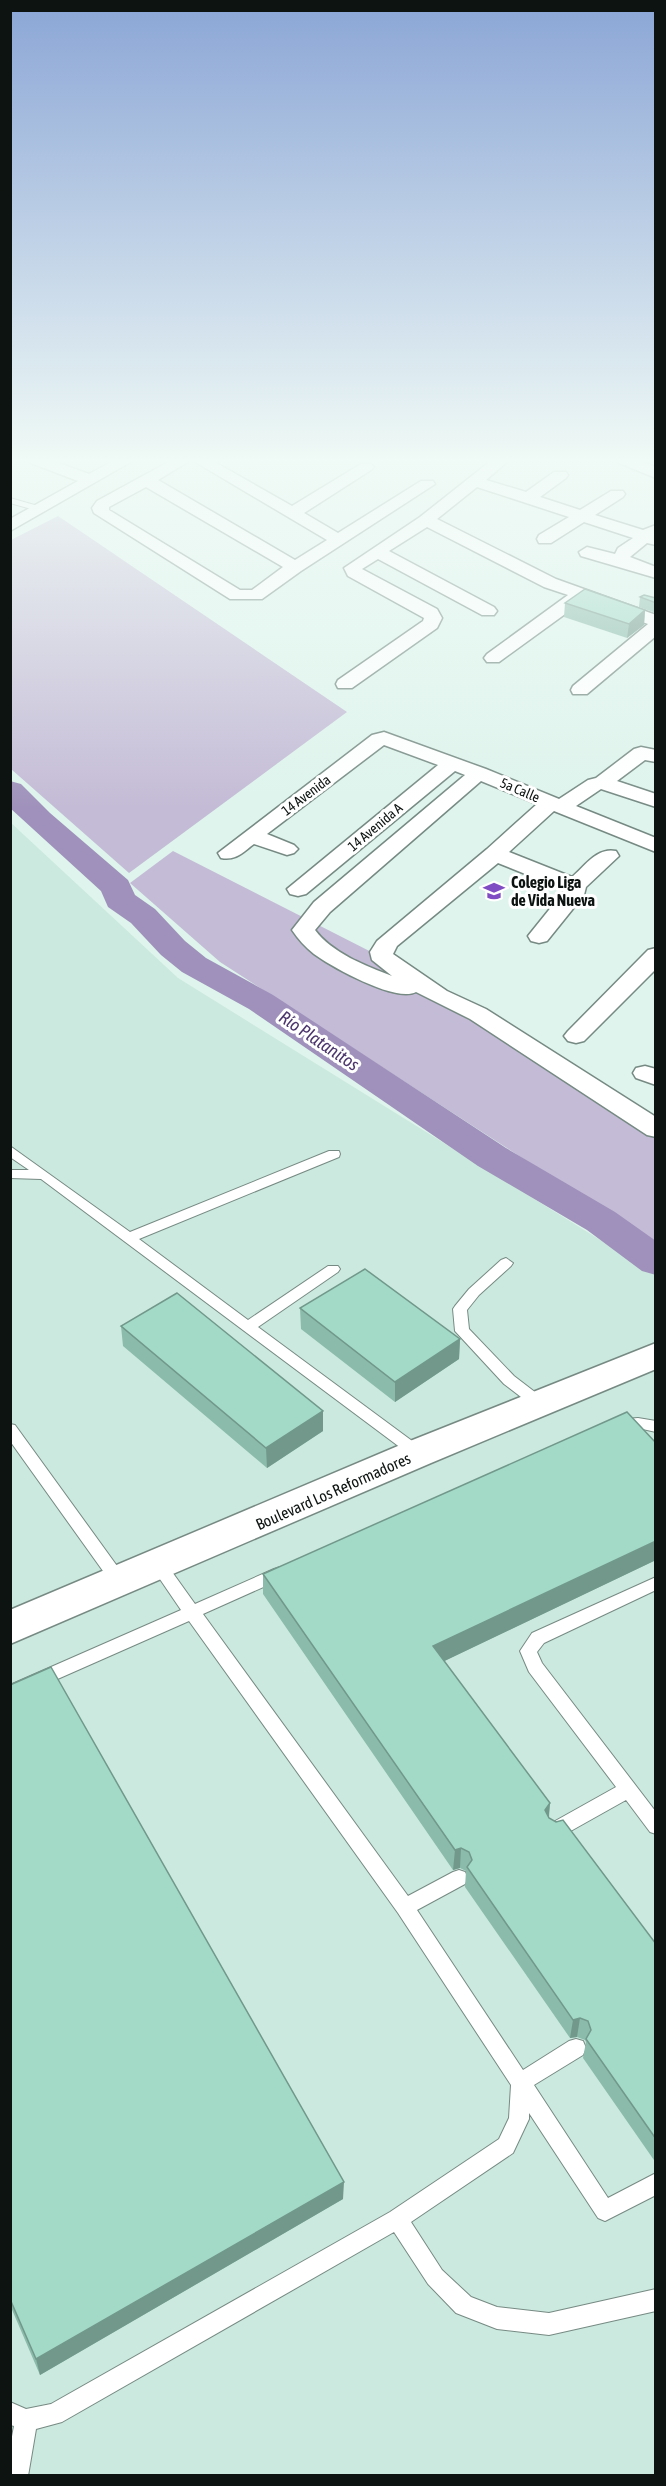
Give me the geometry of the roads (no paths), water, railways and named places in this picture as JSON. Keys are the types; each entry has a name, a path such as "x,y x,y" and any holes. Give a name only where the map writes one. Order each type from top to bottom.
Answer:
{"main road":[{"name":"Boulevard Los Reformadores","path":"10,1628 418,1453 656,1355"}],"street":[{"path":"205,576 236,595 245,596 256,595 282,576"},
{"path":"345,684 431,624 433,618 431,613 363,576"},
{"path":"423,576 488,611"},
{"path":"535,576 579,595 656,621"},
{"path":"493,658 579,595"},
{"path":"580,690 656,627"},
{"name":"5a Calle","path":"384,738 479,773 556,805 655,839"},
{"name":"14 Avenida","path":"229,853 379,739 384,738"},
{"path":"602,783 641,753 656,756"},
{"name":"14 Avenida A","path":"298,889 452,763"},
{"path":"439,996 394,985 349,966 307,939 303,930 321,907 479,773"},
{"path":"656,801 602,783 595,784 556,805 382,948 380,954 383,960 439,996 478,1014 656,1129"},
{"path":"251,836 287,849"},
{"path":"495,854 575,886"},
{"path":"539,936 576,890 575,886 608,856"},
{"path":"576,1036 656,955"}],"lane":[{"path":"10,1150 418,1453"},
{"path":"129,1239 142,1231 334,1154"},
{"path":"10,1174 45,1175"},
{"path":"506,1263 474,1292 460,1310 462,1331 510,1380 539,1403"},
{"path":"249,1326 333,1269"},
{"path":"599,1429 610,1424 639,1423 656,1427"},
{"path":"10,1429 120,1582"},
{"path":"10,1693 300,1564"},
{"path":"159,1566 405,1907 605,2211 656,2183"},
{"path":"656,1584 538,1638 528,1651 535,1667 656,1826"},
{"path":"554,1831 629,1789"},
{"path":"405,1907 459,1878"},
{"path":"521,2082 576,2048"},
{"path":"17,2475 18,2416 54,2414 397,2219 506,2146 519,2119 521,2082"},
{"path":"397,2219 435,2277 464,2305 497,2318 549,2324 656,2300"}],"waterway":[{"name":"Río Platanitos","path":"10,790 39,820 116,887 120,900 143,916 173,948 194,965 261,1002 492,1157 601,1221 656,1261"}],"place":[{"name":"Colegio Liga de Vida Nueva","path":"494,891"}]}
